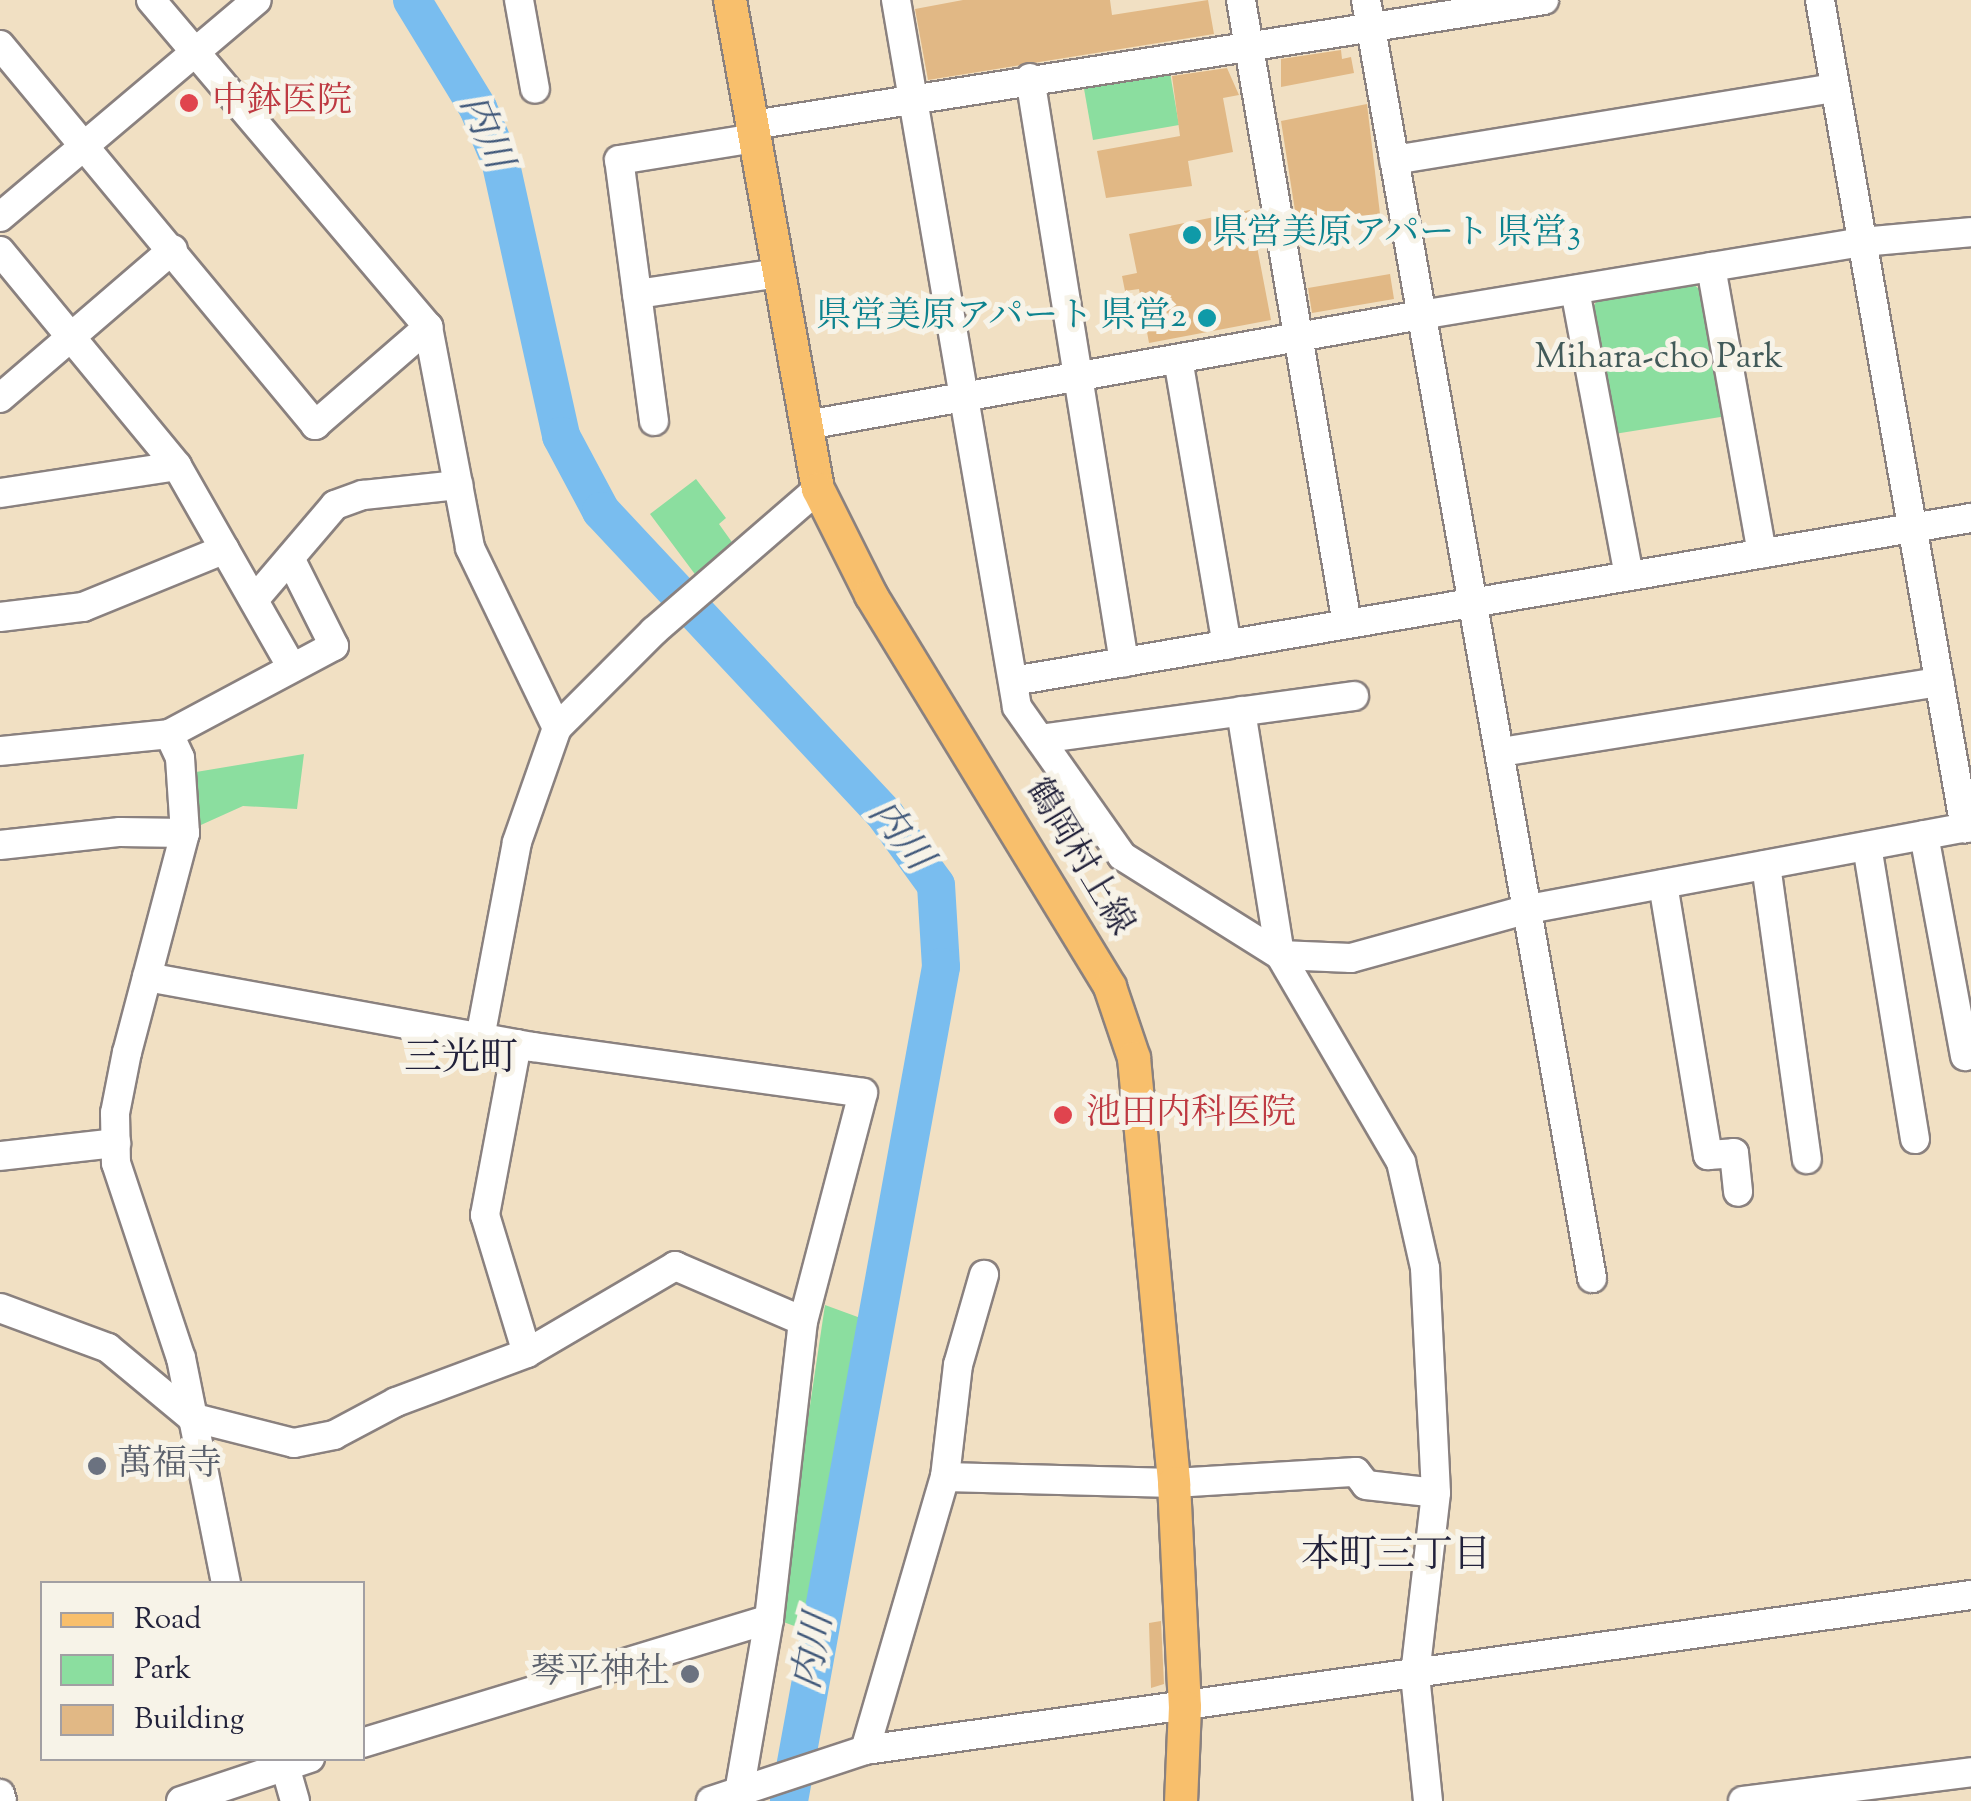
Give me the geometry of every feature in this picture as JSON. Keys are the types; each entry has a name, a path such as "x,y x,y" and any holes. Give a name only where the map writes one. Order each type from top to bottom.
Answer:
{"main road":[{"name":"鶴岡村上線","path":"730,0 818,489 871,595 1110,987 1134,1058 1174,1484 1185,1707 1182,1801"}],"street":[{"path":"151,0 428,327 470,548 557,728"},
{"path":"0,217 256,0"},
{"path":"519,0 536,89"},
{"path":"896,0 1017,707 1122,856 1280,954 1351,958 1529,909 1968,827 1939,682 1820,0"},
{"path":"1241,0 1348,624"},
{"path":"654,421 619,160 1030,78 1249,45 1369,13 1544,0"},
{"path":"1369,13 1592,1278"},
{"path":"0,44 82,148 174,249 315,425 428,327"},
{"path":"1030,78 1124,662"},
{"path":"1394,160 1835,88"},
{"path":"807,425 1421,315 1862,242 1971,232"},
{"path":"0,398 174,249"},
{"path":"0,251 177,466 292,668"},
{"path":"1711,267 1762,553"},
{"path":"637,294 780,273"},
{"path":"1575,290 1629,576"},
{"path":"1178,359 1227,645"},
{"path":"0,494 177,466"},
{"path":"254,600 335,505 363,495 458,485"},
{"path":"480,1038 517,842 557,728 654,631 818,489"},
{"path":"1013,681 1971,518"},
{"path":"0,617 83,608 225,549"},
{"path":"0,751 168,734 334,646 290,558"},
{"path":"1500,752 1939,682"},
{"path":"1040,739 1354,696"},
{"path":"1241,711 1280,954 1401,1162 1426,1268 1436,1493 1415,1675 1428,1801"},
{"path":"168,734 180,758 185,833 115,1113 116,1162 181,1358 225,1581"},
{"path":"0,845 120,832 185,833"},
{"path":"1924,835 1965,1056"},
{"path":"1867,846 1915,1139"},
{"path":"1766,864 1807,1159"},
{"path":"1664,884 1708,1155 1734,1153 1738,1192"},
{"path":"148,977 517,1044 864,1093 803,1321 769,1619 738,1792"},
{"path":"517,1044 485,1215 526,1353"},
{"path":"0,1156 116,1143"},
{"path":"6,1307 108,1348 190,1417 267,1441 321,1438 526,1353 675,1266 803,1321"},
{"path":"865,1750 945,1477 958,1365 984,1275"},
{"path":"945,1477 1174,1484 1356,1472 1366,1485 1436,1493"},
{"path":"711,1801 865,1750 1971,1595"},
{"path":"365,1741 769,1619"},
{"path":"180,1801 242,1792 286,1763 296,1801"},
{"path":"1743,1801 1827,1795 1971,1772"},
{"path":"0,1794 2,1801"}],"green space":[{"path":"1169,67 1179,125 1093,140 1083,83"},
{"name":"Mihara-cho Park","path":"1693,284 1713,300 1733,415 1608,435 1585,318 1597,301"},
{"path":"696,479 726,518 719,524 739,552 700,581 650,514"},
{"path":"304,754 297,809 243,806 192,829 196,772"},
{"path":"825,1305 866,1320 816,1634 778,1620"}],"building":[{"path":"963,0 1110,0 1112,15 1208,0 1214,34 928,80 915,9"},
{"path":"1341,50 1342,59 1351,57 1354,73 1281,87 1281,59"},
{"path":"1227,68 1239,95 1223,98 1233,152 1188,161 1192,186 1106,198 1097,151 1180,136 1172,76"},
{"path":"1367,104 1380,214 1298,230 1281,121"},
{"path":"1250,210 1271,320 1149,343 1139,289 1125,291 1122,276 1137,273 1129,234"},
{"path":"1390,274 1394,299 1312,313 1308,288"},
{"path":"1161,1621 1164,1684 1151,1688 1149,1623"}],"waterway":[{"name":"内川","path":"412,0 478,108 500,160 561,436 601,511 886,816 936,885 941,967 789,1801"}],"place":[{"name":"中鉢医院","path":"189,103"},
{"name":"県営美原アパート 県営3","path":"1192,235"},
{"name":"県営美原アパート 県営2","path":"1207,318"},
{"name":"池田内科医院","path":"1063,1115"},
{"name":"萬福寺","path":"97,1466"},
{"name":"琴平神社","path":"690,1674"}],"district":[{"name":"三光町","path":"461,1061"},
{"name":"本町三丁目","path":"1396,1558"}]}
